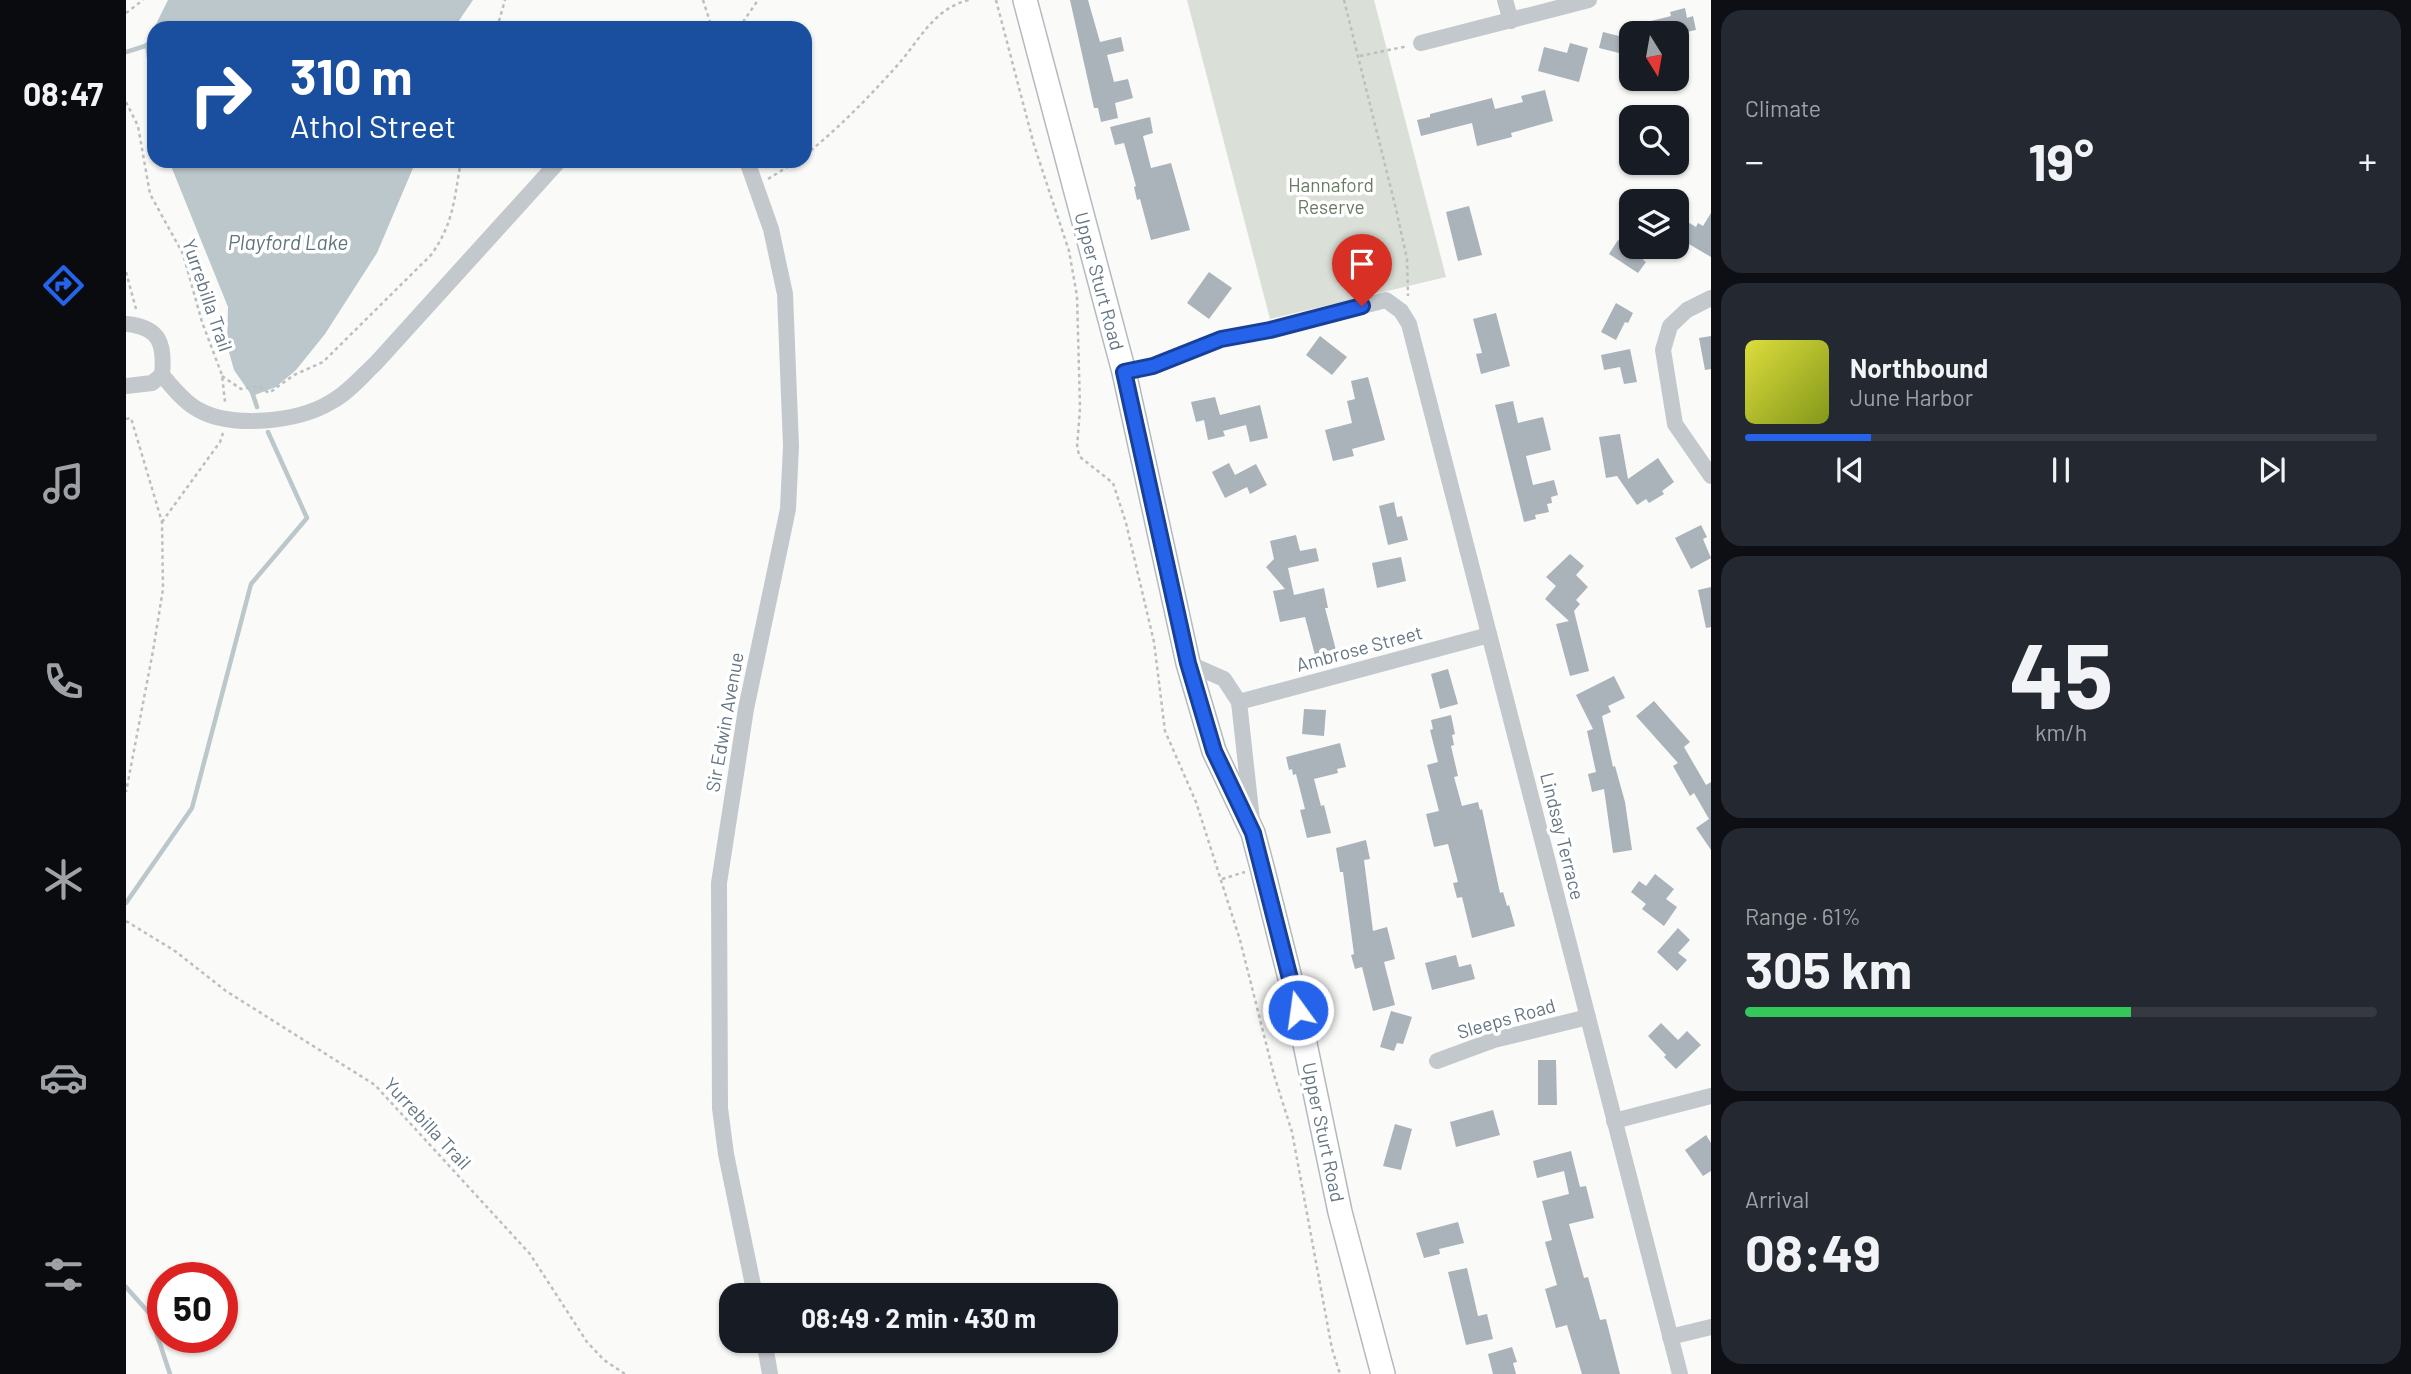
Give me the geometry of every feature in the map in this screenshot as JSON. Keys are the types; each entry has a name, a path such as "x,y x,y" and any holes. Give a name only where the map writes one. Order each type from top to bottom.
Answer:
{"main road":[{"name":"Upper Sturt Road","path":"1025,0 1124,372 1188,663 1214,751 1253,833 1262,867 1298,1010 1340,1212 1383,1374"}],"street":[{"path":"1505,0 1511,20"},
{"path":"1422,43 1589,0"},
{"path":"162,375 196,409 228,421 266,420 309,412 331,402 345,393 376,363 553,168"},
{"name":"Sir Edwin Avenue","path":"749,168 771,229 785,294 791,446 788,509 746,709 719,883 720,1108 726,1154 753,1283"},
{"path":"1711,298 1687,310 1670,326 1663,349 1675,424 1711,476"},
{"path":"1124,372 1153,366 1221,339 1270,330 1386,300 1401,311"},
{"name":"Lindsay Terrace","path":"1401,311 1409,324 1680,1374"},
{"path":"126,324 146,327 159,338 164,359 162,375 152,383 126,386"},
{"name":"Ambrose Street","path":"1239,702 1489,635"},
{"path":"1188,663 1224,679 1239,702 1253,833"},
{"name":"Sleeps Road","path":"1437,1061 1494,1040 1588,1017"},
{"path":"1614,1121 1711,1096"},
{"path":"1670,1338 1711,1327"},
{"path":"766,1353 769,1374"}],"path":[{"path":"126,13 143,0"},
{"path":"499,21 505,0"},
{"path":"703,0 710,21"},
{"path":"744,21 758,0"},
{"path":"812,149 862,104 898,65 926,26 957,3 970,0"},
{"path":"996,0 1034,145 1069,251 1077,296 1080,408 1077,449 1080,457 1113,484 1126,523 1154,642 1165,731 1196,802 1240,940 1274,1075 1292,1132 1329,1335 1340,1374"},
{"path":"1344,0 1407,259 1408,303 1401,311"},
{"path":"1359,56 1422,43"},
{"name":"Yurrebilla Trail","path":"126,103 138,126 150,194 183,254 202,322 222,375 228,421"},
{"path":"222,375 241,389 258,386 269,393 294,374 323,362 430,255 444,237 452,215 460,168"},
{"path":"756,187 786,168"},
{"path":"126,272 136,311 146,327"},
{"path":"126,419 131,418 162,522 163,589 126,792"},
{"path":"162,522 220,443 228,421"},
{"path":"1220,880 1262,867"},
{"name":"Yurrebilla Trail","path":"126,921 175,951 226,991 375,1085 530,1254 587,1342 604,1360 625,1374"}],"green space":[{"name":"Hannaford Reserve","path":"1187,0 1374,0 1446,277 1270,319"}],"water":[{"path":"168,0 473,0 459,21 158,21"},
{"name":"Playford Lake","path":"172,168 413,168 377,253 325,334 296,370 276,387 252,396 234,370 227,345 228,307"}],"building":[{"path":"1070,0 1088,0 1100,42 1121,37 1124,51 1107,55 1114,82 1128,79 1133,98 1115,103 1118,118 1101,122 1098,108 1094,108"},
{"path":"1685,8 1687,18 1693,16 1696,30 1689,31 1689,21 1651,21 1671,16 1670,12"},
{"path":"1603,32 1619,36 1619,53 1599,48"},
{"path":"1570,43 1588,48 1579,82 1538,71 1544,47 1567,53"},
{"path":"1545,90 1553,121 1511,133 1512,137 1477,146 1472,123 1421,136 1417,120 1430,117 1430,114 1492,98 1495,109 1523,102 1521,96"},
{"path":"1150,117 1153,133 1143,136 1151,168 1171,163 1190,230 1151,240 1140,199 1137,200 1136,186 1124,143 1115,145 1110,127"},
{"path":"1469,206 1482,255 1458,261 1446,212"},
{"path":"1711,213 1711,257 1689,244 1689,223 1696,227 1698,223 1703,226"},
{"path":"1618,240 1619,259 1644,259 1646,262 1638,273 1609,254"},
{"path":"1209,272 1232,288 1209,319 1187,303"},
{"path":"1616,303 1633,313 1616,340 1601,332"},
{"path":"1496,313 1510,366 1481,374 1476,354 1482,353 1473,319"},
{"path":"1320,336 1347,357 1332,375 1306,355"},
{"path":"1711,336 1711,369 1705,370 1699,338"},
{"path":"1630,349 1637,382 1624,384 1620,367 1604,370 1601,355"},
{"path":"1368,377 1385,440 1352,449 1354,456 1333,461 1325,430 1352,423 1347,401 1355,399 1351,381"},
{"path":"1215,397 1220,415 1260,405 1268,438 1250,442 1246,425 1223,431 1225,436 1208,440 1204,420 1196,422 1191,402"},
{"path":"1513,401 1518,423 1543,417 1551,450 1526,456 1533,485 1554,480 1558,495 1551,497 1552,503 1547,504 1549,512 1535,515 1536,519 1524,522 1495,405"},
{"path":"1620,434 1628,479 1658,458 1674,482 1662,491 1664,494 1649,503 1646,499 1637,505 1617,476 1606,478 1599,437"},
{"path":"1229,463 1235,475 1256,464 1267,485 1250,494 1247,487 1225,498 1212,472"},
{"path":"1394,502 1397,517 1402,516 1408,540 1388,545 1379,506"},
{"path":"1701,525 1707,537 1703,539 1711,558 1691,569 1675,538"},
{"path":"1296,535 1300,551 1316,548 1319,561 1288,568 1294,595 1324,588 1328,608 1325,608 1337,654 1316,659 1305,617 1280,622 1273,591 1285,589 1266,567 1274,559 1270,541"},
{"path":"1570,554 1584,566 1576,575 1588,587 1576,600 1580,604 1574,611 1589,671 1570,676 1556,624 1569,621 1545,599 1556,586 1546,577"},
{"path":"1401,557 1406,581 1377,588 1372,563"},
{"path":"1711,587 1711,627 1706,628 1698,590"},
{"path":"1448,669 1458,704 1440,709 1431,674"},
{"path":"1614,676 1625,698 1608,706 1611,712 1602,716 1613,767 1615,766 1625,802 1632,850 1613,853 1604,789 1592,792 1588,774 1596,772 1587,731 1593,729 1576,695"},
{"path":"1654,701 1690,742 1684,747 1706,785 1711,782 1711,850 1696,828 1709,819 1694,793 1690,796 1673,766 1678,763 1636,716"},
{"path":"1304,709 1326,710 1324,736 1302,734"},
{"path":"1451,715 1455,734 1452,735 1454,745 1451,746 1458,776 1454,777 1462,806 1478,802 1480,810 1482,809 1500,893 1503,892 1507,906 1509,905 1515,926 1472,938 1462,897 1457,898 1453,883 1458,882 1448,844 1434,847 1426,814 1439,811 1427,765 1438,762 1430,730 1433,729 1431,720"},
{"path":"1340,743 1346,767 1337,769 1338,773 1314,779 1331,833 1307,838 1300,810 1305,809 1296,774 1293,775 1292,769 1289,770 1286,757"},
{"path":"1366,840 1370,859 1364,860 1373,931 1387,927 1395,959 1384,962 1395,1005 1373,1011 1362,967 1355,969 1351,955 1354,954 1343,872 1340,872 1336,848"},
{"path":"1655,874 1674,889 1666,899 1677,907 1664,926 1642,909 1646,904 1631,892 1639,881 1646,886"},
{"path":"1678,928 1690,940 1678,953 1687,960 1677,971 1657,952"},
{"path":"1456,955 1459,967 1471,964 1475,979 1432,990 1425,963"},
{"path":"1391,1011 1412,1017 1403,1044 1397,1043 1394,1051 1380,1047"},
{"path":"1661,1023 1678,1040 1687,1031 1701,1045 1676,1069 1648,1036"},
{"path":"1538,1060 1556,1060 1557,1105 1538,1105"},
{"path":"1493,1110 1500,1135 1456,1147 1450,1122"},
{"path":"1395,1124 1412,1129 1401,1170 1383,1166"},
{"path":"1706,1135 1711,1143 1711,1171 1703,1176 1685,1150"},
{"path":"1571,1151 1580,1187 1586,1186 1594,1218 1569,1224 1584,1278 1588,1277 1600,1320 1606,1319 1620,1374 1582,1374 1567,1325 1556,1328 1545,1289 1557,1285 1545,1242 1552,1240 1542,1201 1569,1194 1564,1171 1537,1178 1533,1161"},
{"path":"1458,1222 1464,1243 1439,1249 1440,1254 1424,1258 1416,1233"},
{"path":"1467,1268 1478,1316 1487,1314 1493,1339 1466,1345 1448,1272"},
{"path":"1512,1347 1517,1362 1513,1363 1516,1374 1493,1374 1488,1354"}],"waterway":[{"path":"126,52 147,44"},
{"path":"252,392 257,407"},
{"path":"126,903 192,808 251,584 307,518 268,432"},
{"path":"126,1287 150,1314 170,1374"}],"route":[{"path":"1298,1010 1253,833 1214,751 1188,663 1124,372 1153,366 1221,339 1270,330 1362,306"}]}
